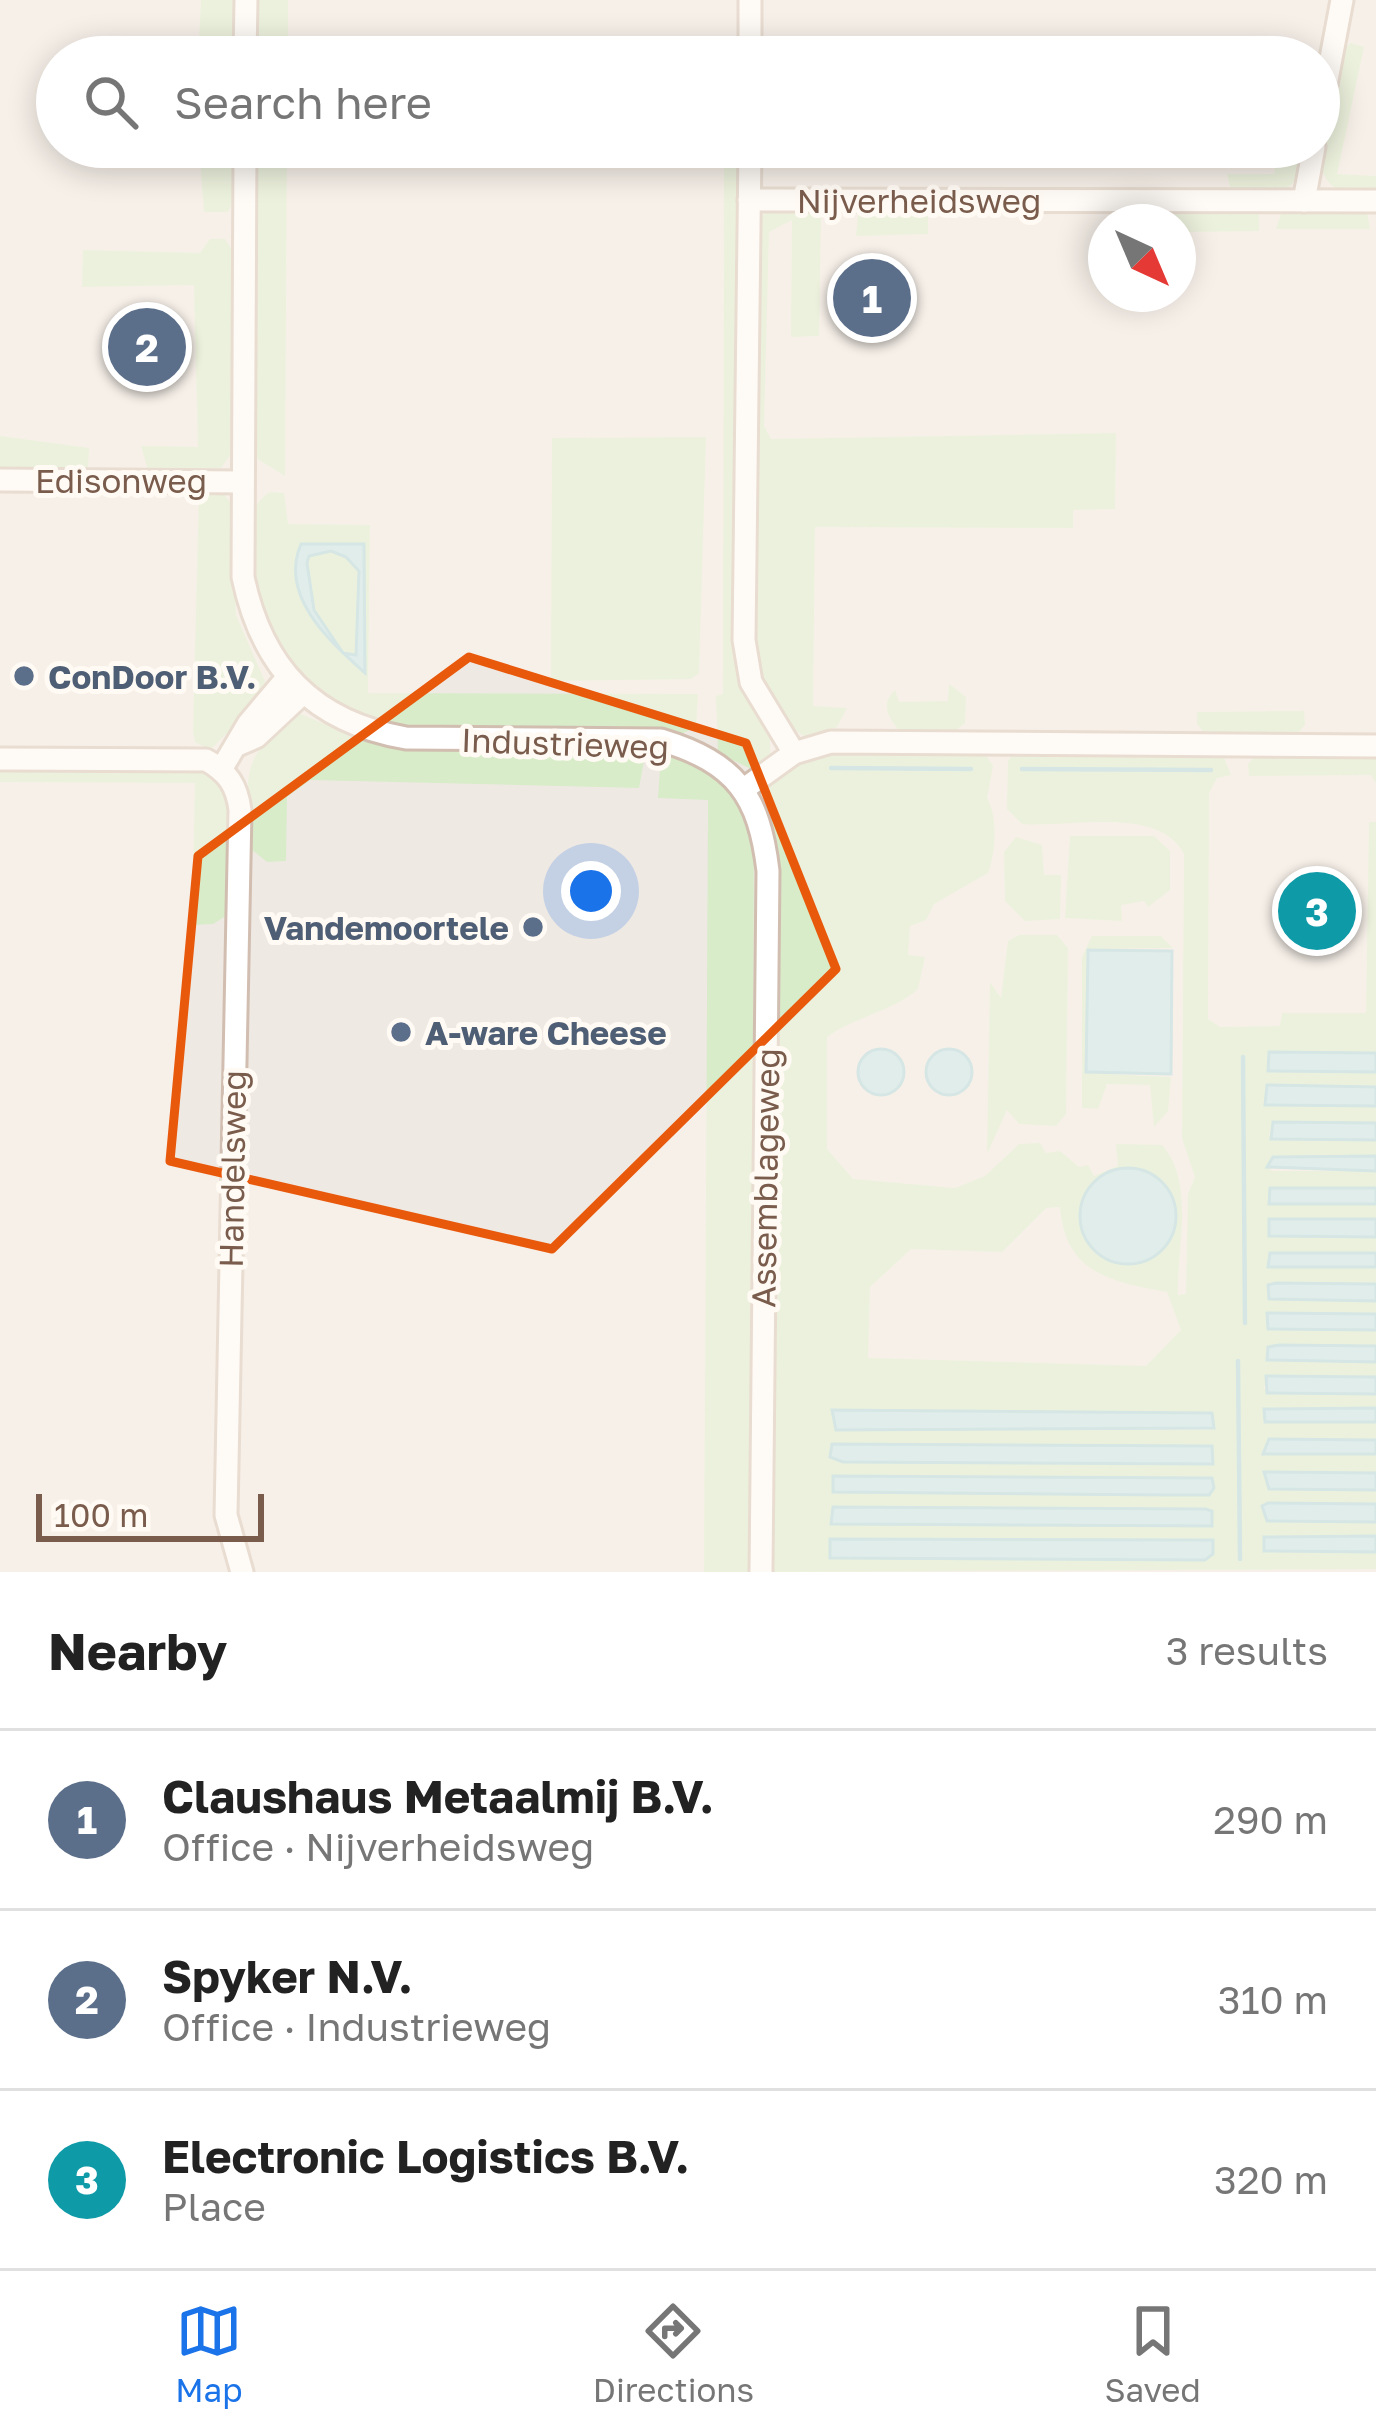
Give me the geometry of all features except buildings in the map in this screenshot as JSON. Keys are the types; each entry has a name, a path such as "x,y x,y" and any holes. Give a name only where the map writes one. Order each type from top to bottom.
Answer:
{"street":[{"path":"245,36 246,0"},
{"path":"750,0 750,36"},
{"path":"1335,36 1342,0"},
{"path":"0,759 193,760 222,768 240,744 256,737 294,686 250,612 243,577 244,168"},
{"name":"Nijverheidsweg","path":"749,168 744,640 751,682 794,753"},
{"path":"1304,201 1310,168"},
{"name":"Nijverheidsweg","path":"749,200 1376,201"},
{"name":"Edisonweg","path":"0,480 242,482"},
{"name":"Industrieweg","path":"294,686 339,720 406,738 662,740 698,752 744,789"},
{"path":"744,789 794,753 831,742 1376,746"},
{"name":"Handelsweg","path":"222,768 236,788 240,810 226,1515 242,1572"},
{"name":"Assemblageweg","path":"744,789 763,830 768,872 761,1572"}],"highlighted area":[{"path":"469,657 746,743 836,969 552,1249 170,1161 198,856"}],"shaded area":[{"path":"0,0 1376,0 1376,1572 0,1572"}],"green space":[{"path":"201,0 237,0 236,36 199,36"},
{"path":"254,0 288,0 288,36 254,36"},
{"path":"1351,43 1364,47 1340,160 1340,61 1342,50"},
{"path":"201,168 236,168 236,196 228,212 204,212"},
{"path":"253,168 287,168 285,476 256,458 250,432"},
{"path":"724,168 738,168 737,669 770,732 770,758 751,769 718,753 716,696 723,694"},
{"path":"1275,168 1300,168 1291,185 1274,192 1231,191 1227,174 1274,174"},
{"path":"1321,168 1338,168 1337,174 1376,176 1376,194 1350,193 1336,188"},
{"path":"783,208 817,212 821,218 819,336 791,337 792,220 769,232 764,426 771,439 1116,433 1115,509 1073,510 1073,528 815,527 813,706 847,708 837,727 807,737 779,712 765,688 753,650 757,223 766,212"},
{"path":"870,209 920,211 928,216 928,234 856,236 858,214"},
{"path":"1196,210 1259,210 1259,231 1196,232"},
{"path":"1367,212 1370,229 1276,229 1281,214"},
{"path":"210,239 225,239 235,254 232,453 221,468 148,470 141,446 198,447 194,285 82,287 83,250 200,253"},
{"path":"0,436 89,448 88,470 0,470"},
{"path":"706,437 699,673 691,679 551,681 552,438"},
{"path":"199,489 223,493 231,503 236,615 267,686 260,700 210,750 195,742 193,731"},
{"path":"270,492 284,493 288,524 370,525 368,693 698,694 696,727 679,735 419,731 351,712 300,674 266,619 256,586 250,534 254,510"},
{"path":"949,684 966,697 965,723 952,733 902,734 887,707 895,690 899,702 948,701"},
{"path":"1304,711 1305,725 1297,734 1205,734 1197,724 1197,712"},
{"path":"296,712 370,743 639,753 644,761 639,788 310,780 287,797 286,861 267,862 247,846 250,770 264,744"},
{"path":"829,752 984,752 993,766 987,798 995,835 988,873 934,904 926,920 910,926 908,955 925,957 918,989 827,1037 827,1149 853,1179 955,1188 985,1176 1019,1144 1040,1143 1046,1153 1060,1151 1079,1167 1088,1165 1094,1176 1118,1166 1116,1144 1162,1145 1179,1178 1178,1295 1186,1294 1188,1194 1195,1177 1182,1138 1184,854 1172,839 1134,824 1022,824 1007,809 1008,761 1014,752 1223,755 1231,775 1217,778 1209,793 1208,1019 1220,1027 1280,1026 1282,1013 1366,1013 1369,822 1376,822 1376,1053 1269,1052 1269,1071 1376,1072 1376,1087 1268,1085 1265,1104 1376,1106 1376,1123 1273,1122 1269,1134 1272,1139 1376,1140 1376,1156 1273,1157 1267,1166 1272,1171 1376,1171 1376,1188 1270,1188 1270,1204 1376,1204 1376,1219 1270,1219 1270,1236 1376,1237 1376,1253 1270,1253 1269,1267 1376,1267 1376,1284 1276,1283 1269,1299 1376,1301 1376,1314 1268,1313 1269,1329 1376,1330 1376,1346 1268,1347 1267,1360 1376,1362 1376,1377 1267,1376 1264,1388 1268,1393 1376,1394 1376,1408 1265,1409 1266,1422 1376,1422 1376,1440 1269,1439 1263,1453 1376,1454 1376,1473 1265,1472 1269,1489 1376,1490 1376,1504 1262,1506 1267,1521 1376,1522 1376,1536 1265,1537 1264,1551 1376,1552 1376,1569 769,1572 771,831 766,799 769,787 785,769","holes":["1060,1207 1071,1247 1094,1270 1127,1284 1167,1292 1181,1330 1146,1366 868,1358 870,1287 911,1249 1002,1252 1046,1208","833,1410 1135,1412 1210,1430 837,1430","833,1444 1211,1446 1210,1465 843,1462","833,1476 1211,1478 1212,1493 833,1492","830,1539 994,1558 831,1558"]},
{"path":"1257,754 1376,755 1376,783 1371,775 1249,776 1248,764"},
{"path":"661,755 695,762 709,772 732,797 754,843 751,1572 704,1572 708,800 658,798"},
{"path":"0,767 211,772 229,801 229,914 213,924 192,925 195,783 0,782"},
{"path":"1070,836 1154,836 1170,851 1170,890 1148,907 1144,901 1121,905 1122,921 1065,918"},
{"path":"1016,837 1042,845 1044,875 1061,875 1060,919 1025,921 1005,901 1004,852"},
{"path":"1019,935 1057,935 1068,948 1066,1114 1056,1126 1019,1124 1007,1110 987,1154 990,982 1001,998 1008,941"},
{"path":"1092,936 1161,936 1173,948 1087,949 1086,1073 1171,1077 1168,1111 1154,1127 1150,1085 1107,1084 1098,1109 1082,1108 1082,957"}],"water":[{"path":"301,544 364,544 365,673 344,653 356,655 359,571 346,557 331,551 309,556 307,563 314,610 342,652 302,600 296,564"},
{"path":"1088,950 1172,951 1171,1074 1086,1072"},
{"path":"881,1049 897,1056 904,1072 897,1088 881,1095 865,1088 858,1072 865,1056"},
{"path":"949,1049 965,1056 972,1072 965,1088 949,1095 933,1088 926,1072 933,1056"},
{"path":"1269,1052 1376,1053 1376,1072 1268,1071"},
{"path":"1267,1085 1376,1087 1376,1106 1265,1105"},
{"path":"1273,1122 1376,1123 1376,1140 1271,1139"},
{"path":"1376,1156 1376,1171 1267,1167 1273,1157"},
{"path":"1128,1168 1147,1171 1162,1182 1173,1197 1173,1235 1162,1250 1147,1261 1128,1264 1109,1261 1094,1250 1083,1235 1080,1216 1083,1197 1094,1182 1109,1171"},
{"path":"1270,1188 1376,1188 1376,1204 1269,1204"},
{"path":"1269,1219 1376,1219 1376,1237 1269,1236"},
{"path":"1270,1253 1376,1253 1376,1267 1268,1267"},
{"path":"1376,1284 1376,1301 1269,1299 1268,1285"},
{"path":"1267,1313 1376,1314 1376,1330 1268,1329"},
{"path":"1376,1346 1376,1362 1267,1360 1268,1347"},
{"path":"1266,1376 1376,1377 1376,1394 1267,1393"},
{"path":"1376,1408 1376,1422 1265,1422 1264,1409"},
{"path":"832,1410 1212,1413 1214,1428 836,1430"},
{"path":"1269,1439 1376,1440 1376,1454 1263,1454"},
{"path":"832,1444 1212,1446 1213,1464 843,1462 830,1457"},
{"path":"1264,1472 1376,1473 1376,1490 1269,1489"},
{"path":"833,1476 1212,1478 1214,1488 1209,1495 833,1492"},
{"path":"1376,1504 1376,1522 1267,1521 1262,1506"},
{"path":"833,1507 1206,1509 1212,1511 1212,1526 831,1524"},
{"path":"1376,1536 1376,1552 1264,1551 1264,1537"},
{"path":"830,1539 1213,1540 1213,1554 1205,1560 830,1558"}],"waterway":[{"path":"831,768 971,769"},
{"path":"1022,769 1211,770"},
{"path":"1243,1057 1245,1323"},
{"path":"1238,1361 1240,1559"}],"place":[{"name":"Claushaus Metaalmij B.V.","path":"872,298"},
{"name":"Spyker N.V.","path":"147,347"},
{"name":"ConDoor B.V.","path":"24,676"},
{"name":"Electronic Logistics B.V.","path":"1317,911"},
{"name":"Vandemoortele","path":"533,927"},
{"name":"A-ware Cheese","path":"401,1032"}]}
